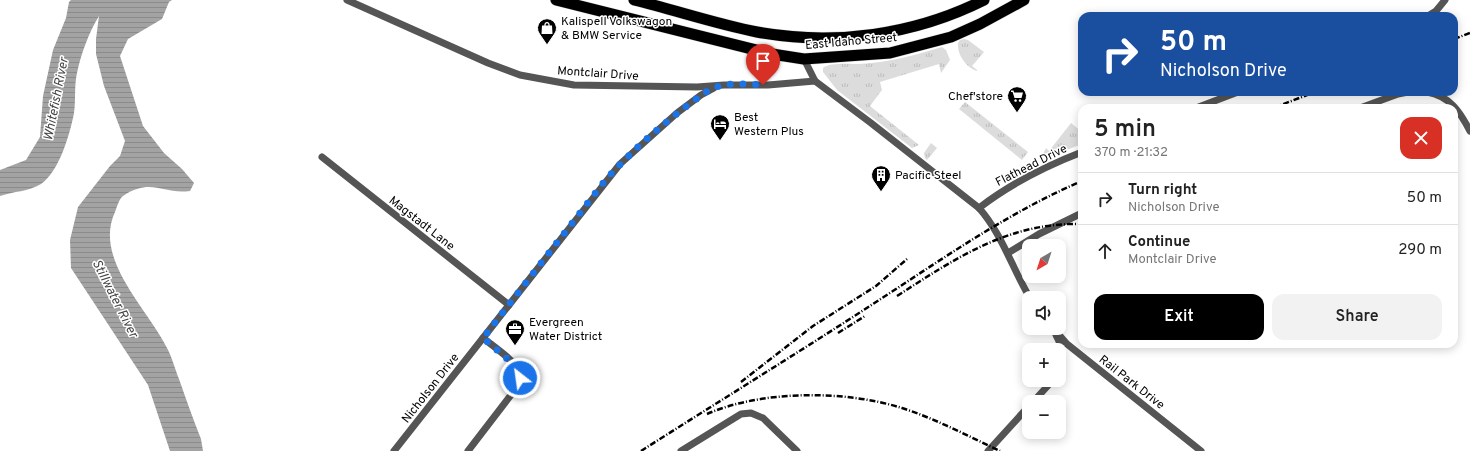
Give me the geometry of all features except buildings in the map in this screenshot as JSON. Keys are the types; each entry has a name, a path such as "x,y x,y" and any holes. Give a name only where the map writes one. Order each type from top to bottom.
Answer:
{"highway":[{"name":"East Idaho Street","path":"556,0 772,54 804,59 890,53 948,38 980,24 1024,0"},
{"name":"East Idaho Street","path":"634,0 757,32 826,39 872,35 917,26 961,11 984,0"}],"street":[{"name":"Montclair Drive","path":"347,0 488,63 520,75 574,85 664,88 724,85 768,85 815,81"},
{"path":"1434,12 1445,0"},
{"path":"804,59 815,81 979,208 987,216 1008,253 1026,291"},
{"name":"Nicholson Drive","path":"394,451 620,164 677,113 711,89 724,85"},
{"path":"1206,104 1228,96"},
{"path":"1371,104 1393,96"},
{"path":"1440,96 1452,104"},
{"path":"1458,111 1470,131"},
{"name":"Flathead Drive","path":"979,208 994,196 1024,178 1078,154"},
{"name":"Magstadt Lane","path":"322,157 509,305"},
{"path":"1008,253 1039,234 1078,215"},
{"name":"Rail Park Drive","path":"1059,335 1067,344 1201,451"},
{"path":"468,451 514,391 520,378 518,368 483,338"},
{"path":"1039,395 1047,387"},
{"path":"681,451 741,414 751,413 763,418 797,451"},
{"path":"988,451 1022,414"}],"green space":[{"path":"960,40 968,40 984,52 972,66 977,71 966,64 959,52 958,43"},
{"path":"942,47 946,50 950,60 941,73 939,64 880,82 882,90 870,106 919,145 912,148 837,90 823,72 823,68 830,65 880,62 911,56"},
{"path":"965,102 1028,152 1022,160 959,109"},
{"path":"1071,123 1078,129 1078,146 1048,157 1044,156 1043,154 1046,148 1049,151"},
{"path":"931,143 937,148 927,160 924,153"}],"water":[{"path":"71,0 172,0 169,2 162,19 128,39 120,56 143,126 164,153 182,169 194,183 190,191 181,192 150,187 133,190 123,196 117,206 110,230 111,248 126,283 169,352 201,439 203,451 170,451 148,385 71,268 70,240 78,207 110,166 120,156 125,141 104,86 96,54 99,16 86,43 81,58 76,78 75,108 72,122 67,142 58,162 47,178 36,187 0,196 0,170 26,160 40,137 43,96 53,50 66,18 69,2"}],"railway":[{"path":"1458,38 1470,33"},
{"path":"1284,104 1304,96"},
{"path":"641,451 1001,222 1078,183"},
{"path":"897,296 941,268 984,245 1031,229 1056,225 1078,224"},
{"path":"741,382 813,326 876,286 907,259"},
{"path":"838,333 865,316"},
{"path":"707,414 729,406 753,400 778,397 804,395 855,398 880,402 915,412 1000,451"}],"place":[{"name":"Kalispell Volkswagon & BMW Service","path":"547,45"},
{"name":"Chef'store","path":"1017,113"},
{"name":"Best Western Plus","path":"720,141"},
{"name":"Pacific Steel","path":"881,192"},
{"name":"Evergreen Water District","path":"515,346"}],"route":[{"path":"520,378 518,368 483,338 604,182 637,148 677,113 701,95 711,89 724,85 763,85"}],"water label":[{"name":"Whitefish River","path":"55,99"},
{"name":"Stillwater River","path":"116,298"}]}
